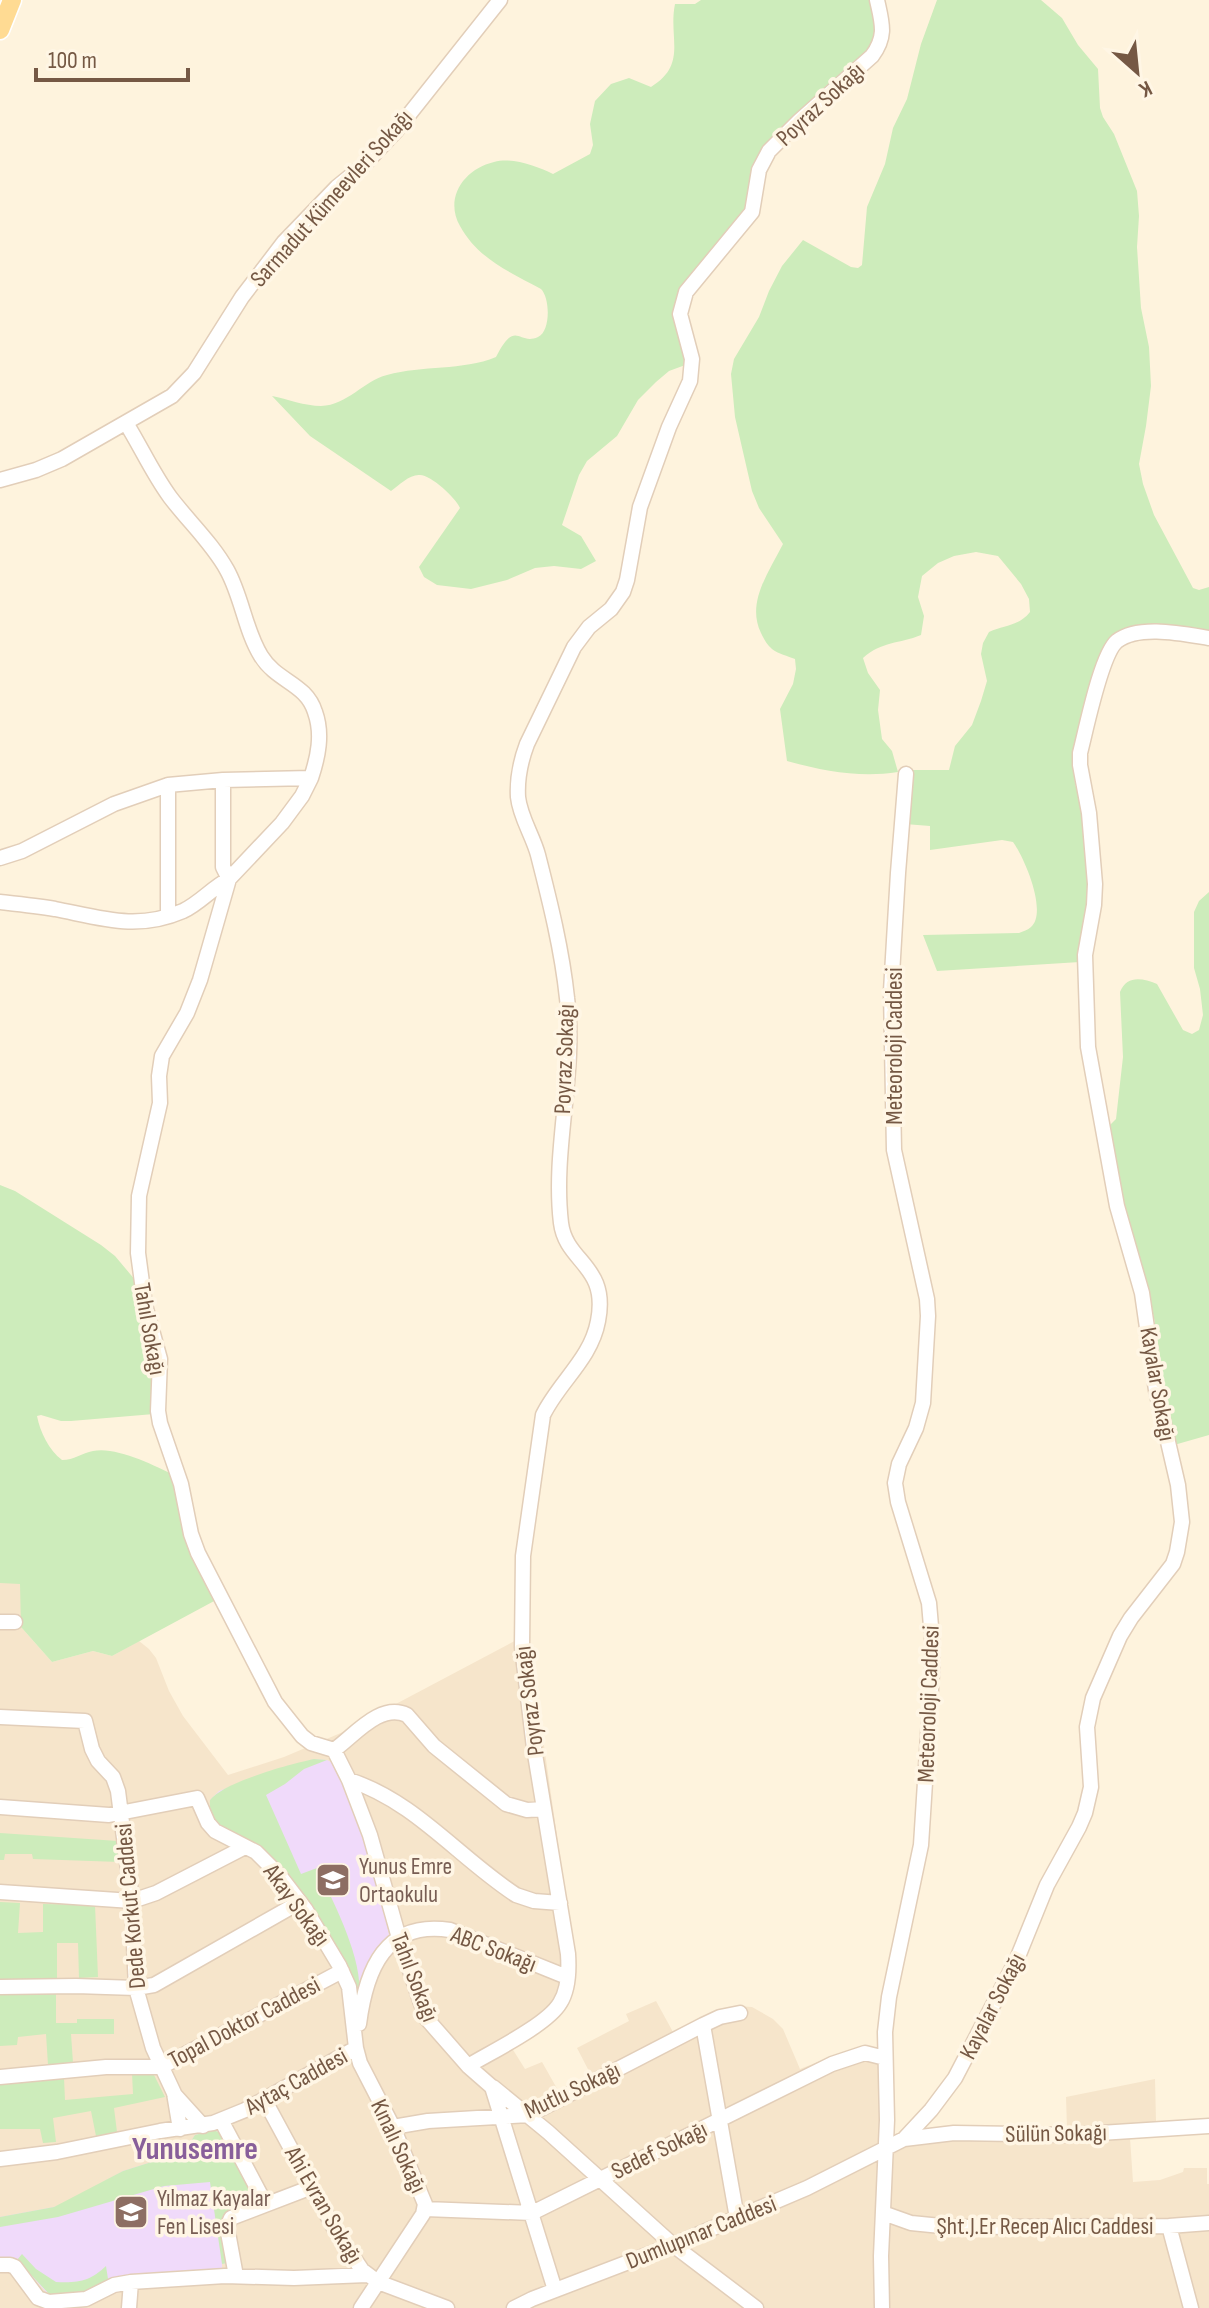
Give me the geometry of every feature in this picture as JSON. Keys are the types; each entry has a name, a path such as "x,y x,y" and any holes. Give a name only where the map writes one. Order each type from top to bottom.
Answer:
{"main road":[{"path":"0,30 12,0"}],"street":[{"name":"Sarmadut Kümeevleri Sokağı","path":"0,480 49,466 172,396 194,373 262,269 284,242 337,187 389,140 500,0"},
{"name":"Poyraz Sokağı","path":"468,2066 540,2023 564,1996 568,1954 522,1647 523,1556 543,1415 587,1352 598,1323 600,1306 595,1278 567,1242 561,1224 562,1132 569,1013 557,931 538,854 518,795 523,757 574,647 623,592 640,507 669,427 690,381 692,359 680,314 686,292 752,212 759,170 769,151 878,48 883,33 877,0"},
{"path":"0,858 22,851 114,804 168,785 311,778 320,741 316,712 310,699 277,675 259,654 234,584 221,559 170,497 126,423"},
{"name":"Kayalar Sokağı","path":"886,2149 904,2139 955,2078 1017,1959 1047,1885 1079,1827 1091,1787 1087,1727 1093,1698 1120,1636 1167,1572 1177,1552 1182,1522 1178,1485 1156,1390 1142,1293 1117,1206 1088,1047 1085,955 1095,884 1080,753 1108,657 1118,640 1150,632 1209,638"},
{"name":"Meteoroloji Caddesi","path":"882,2308 885,2058 889,1997 921,1845 932,1673 929,1603 895,1483 899,1464 920,1417 928,1316 927,1299 894,1150 891,991 906,774"},
{"name":"Tahıl Sokağı","path":"311,778 282,823 229,879 200,980 187,1013 162,1056 160,1103 139,1196 138,1253 145,1305 160,1359 158,1411 181,1484 194,1543 204,1568 275,1702 302,1736 311,1743 334,1750 349,1780 380,1866 399,1938 426,2018 468,2066 529,2115 673,2245 756,2308"},
{"path":"0,902 123,923 168,916 193,906 229,879 222,853 223,780"},
{"path":"168,785 168,916"},
{"path":"334,1750 379,1715 394,1710 407,1715 434,1746 506,1804 527,1810 544,1809"},
{"name":"Dede Korkut Caddesi","path":"0,1717 85,1721 95,1755 113,1777 122,1814 132,1901 136,1988 161,2067 174,2093 203,2126"},
{"path":"349,1780 370,1787 402,1805 516,1895 534,1901 560,1903"},
{"name":"Akay Sokağı","path":"0,1807 122,1814 197,1798 215,1831 256,1852 268,1862 300,1902 342,1971 351,1996 356,2048"},
{"path":"0,1892 132,1901 156,1893 245,1847"},
{"path":"0,1987 136,1988 161,1983 300,1902"},
{"name":"ABC Sokağı","path":"399,1938 430,1928 450,1930 567,1977"},
{"path":"356,2048 362,2000 372,1969 390,1944 399,1938"},
{"name":"Topal Doktor Caddesi","path":"0,2077 106,2067 161,2067 342,1971"},
{"name":"Mutlu Sokağı","path":"393,2127 416,2122 529,2115 703,2025 740,2013"},
{"path":"703,2025 737,2218"},
{"name":"Aytaç Caddesi","path":"0,2159 203,2126 264,2099 356,2048"},
{"name":"Kınalı Sokağı","path":"356,2048 365,2074 393,2127 424,2199 425,2209 372,2278 361,2308"},
{"name":"Sedef Sokağı","path":"425,2209 532,2213 848,2057 865,2053 885,2058"},
{"path":"492,2087 555,2290"},
{"name":"Dede Korkut Caddesi","path":"174,2093 180,2129"},
{"name":"Ahi Evran Sokağı","path":"264,2099 342,2242 372,2278 447,2308"},
{"path":"221,2120 265,2203"},
{"name":"Sülün Sokağı","path":"904,2139 954,2133 1069,2135 1209,2126"},
{"name":"Dumlupınar Caddesi","path":"514,2308 737,2218 886,2149"},
{"path":"236,2276 227,2224 233,2216 312,2187"},
{"name":"Şht.J.Er Recep Alıcı Caddesi","path":"883,2213 930,2227 1169,2226 1209,2223"},
{"path":"1169,2226 1191,2308"},
{"path":"0,2265 15,2267 40,2305 86,2299 114,2285 131,2282 236,2276 372,2278"},
{"path":"129,2308 131,2282"}],"shaded area":[{"path":"0,1583 21,1583 21,1627 52,1662 93,1651 112,1656 139,1641 149,1649 183,1716 228,1775 284,1757 343,1732 528,1634 570,1927 569,1991 510,2045 525,2069 542,2062 559,2092 591,2075 577,2048 629,2021 626,2014 656,2001 673,2032 715,2012 738,2006 752,2007 783,2029 800,2069 859,2048 891,2055 893,2137 931,2129 1067,2128 1066,2097 1155,2079 1156,2121 1209,2121 1130,2138 1133,2182 1160,2180 1183,2172 1184,2168 1207,2168 1209,2308 0,2308"},
{"name":"Yunus Emre Ortaokulu","path":"314,1759 333,1763 342,1778 370,1855 389,1934 359,1981 359,1996 319,1923 210,1805 210,1800 219,1791"},
{"name":"Yılmaz Kayalar Fen Lisesi","path":"214,2130 218,2132 228,2213 228,2263 222,2264 222,2268 126,2276 108,2279 98,2289 46,2292 17,2260 0,2259 0,2217 65,2203 123,2171 180,2153 195,2135"}],"green space":[{"path":"701,0 872,0 874,36 863,56 760,151 752,174 749,204 681,289 688,364 669,371 638,400 617,436 587,461 579,475 562,525 581,536 596,561 581,569 554,566 535,568 507,580 471,589 437,585 424,577 419,567 460,508 454,499 436,483 420,475 409,478 391,491 310,436 272,396 309,405 331,405 378,378 483,361 496,357 513,336 531,339 542,334 548,314 544,293 485,256 467,237 454,205 460,186 474,171 494,162 517,161 553,174 590,154 593,145 590,124 595,101 611,84 629,78 651,87 662,78 673,60 675,4 695,4"},
{"path":"937,0 1041,0 1062,18 1078,45 1098,69 1100,108 1137,191 1141,308 1149,347 1151,386 1139,464 1143,484 1154,515 1193,588 1209,587 1209,633 1113,640 1074,764 1075,784 1085,817 1090,902 1080,962 937,971 923,935 1019,933 1030,928 1036,920 1036,897 1013,842 1002,840 930,850 930,826 905,824 911,770 949,770 955,746 972,725 987,681 981,654 989,632 1016,623 1030,612 1029,599 1021,584 998,556 976,552 938,563 922,576 918,597 924,616 921,635 884,646 863,658 868,673 880,690 878,710 882,739 892,751 898,772 842,772 787,761 780,709 793,684 795,659 770,647 757,621 761,587 783,544 759,508 752,491 735,417 731,374 734,359 759,317 782,266 803,240 851,267 862,265 867,207 885,164 893,128 907,99 921,44"},
{"path":"1209,892 1209,1435 1174,1445 1154,1318 1108,1127 1116,1119 1123,1057 1120,992 1123,987 1136,979 1157,984 1183,1030 1192,1034 1199,1030 1203,1015 1194,968 1194,912 1199,901"},
{"path":"0,1185 15,1191 115,1256 136,1281 155,1361 154,1414 71,1421 37,1416 46,1440 62,1460 93,1451 112,1451 174,1475 189,1547 216,1600 112,1656 93,1651 52,1662 21,1627 20,1584 0,1583"},
{"path":"314,1759 327,1760 304,1769 266,1795 301,1874 317,1868 346,1931 359,1982 355,2016 297,1889 221,1828 210,1808 210,1800 218,1793 243,1780"},
{"path":"0,1833 118,1841 120,1862 33,1859 32,1854 5,1854 4,1860 0,1860"},
{"path":"0,1902 20,1903 18,1933 43,1932 43,1904 95,1905 98,1977 79,1978 78,1943 57,1943 57,1980 0,1980"},
{"path":"56,1994 56,2023 77,2023 77,2019 114,2019 114,2034 71,2034 73,2063 48,2065 46,2034 18,2037 17,2045 0,2046 0,1995"},
{"path":"152,2071 165,2097 114,2108 117,2132 96,2136 91,2111 53,2118 56,2142 43,2143 40,2129 0,2129 0,2084 64,2078 65,2100 133,2094 132,2073"},
{"path":"214,2130 222,2134 258,2202 236,2211 228,2263 222,2264 210,2182 164,2186 58,2217 0,2227 0,2217 54,2207 123,2171 180,2153 195,2135"},
{"path":"22,2254 36,2269 56,2282 84,2280 106,2266 108,2279 94,2291 50,2295 17,2260"}],"place":[{"name":"Yunus Emre Ortaokulu","path":"333,1880"},
{"name":"Yılmaz Kayalar Fen Lisesi","path":"131,2212"}],"district":[{"name":"Yunusemre","path":"195,2148"}]}
